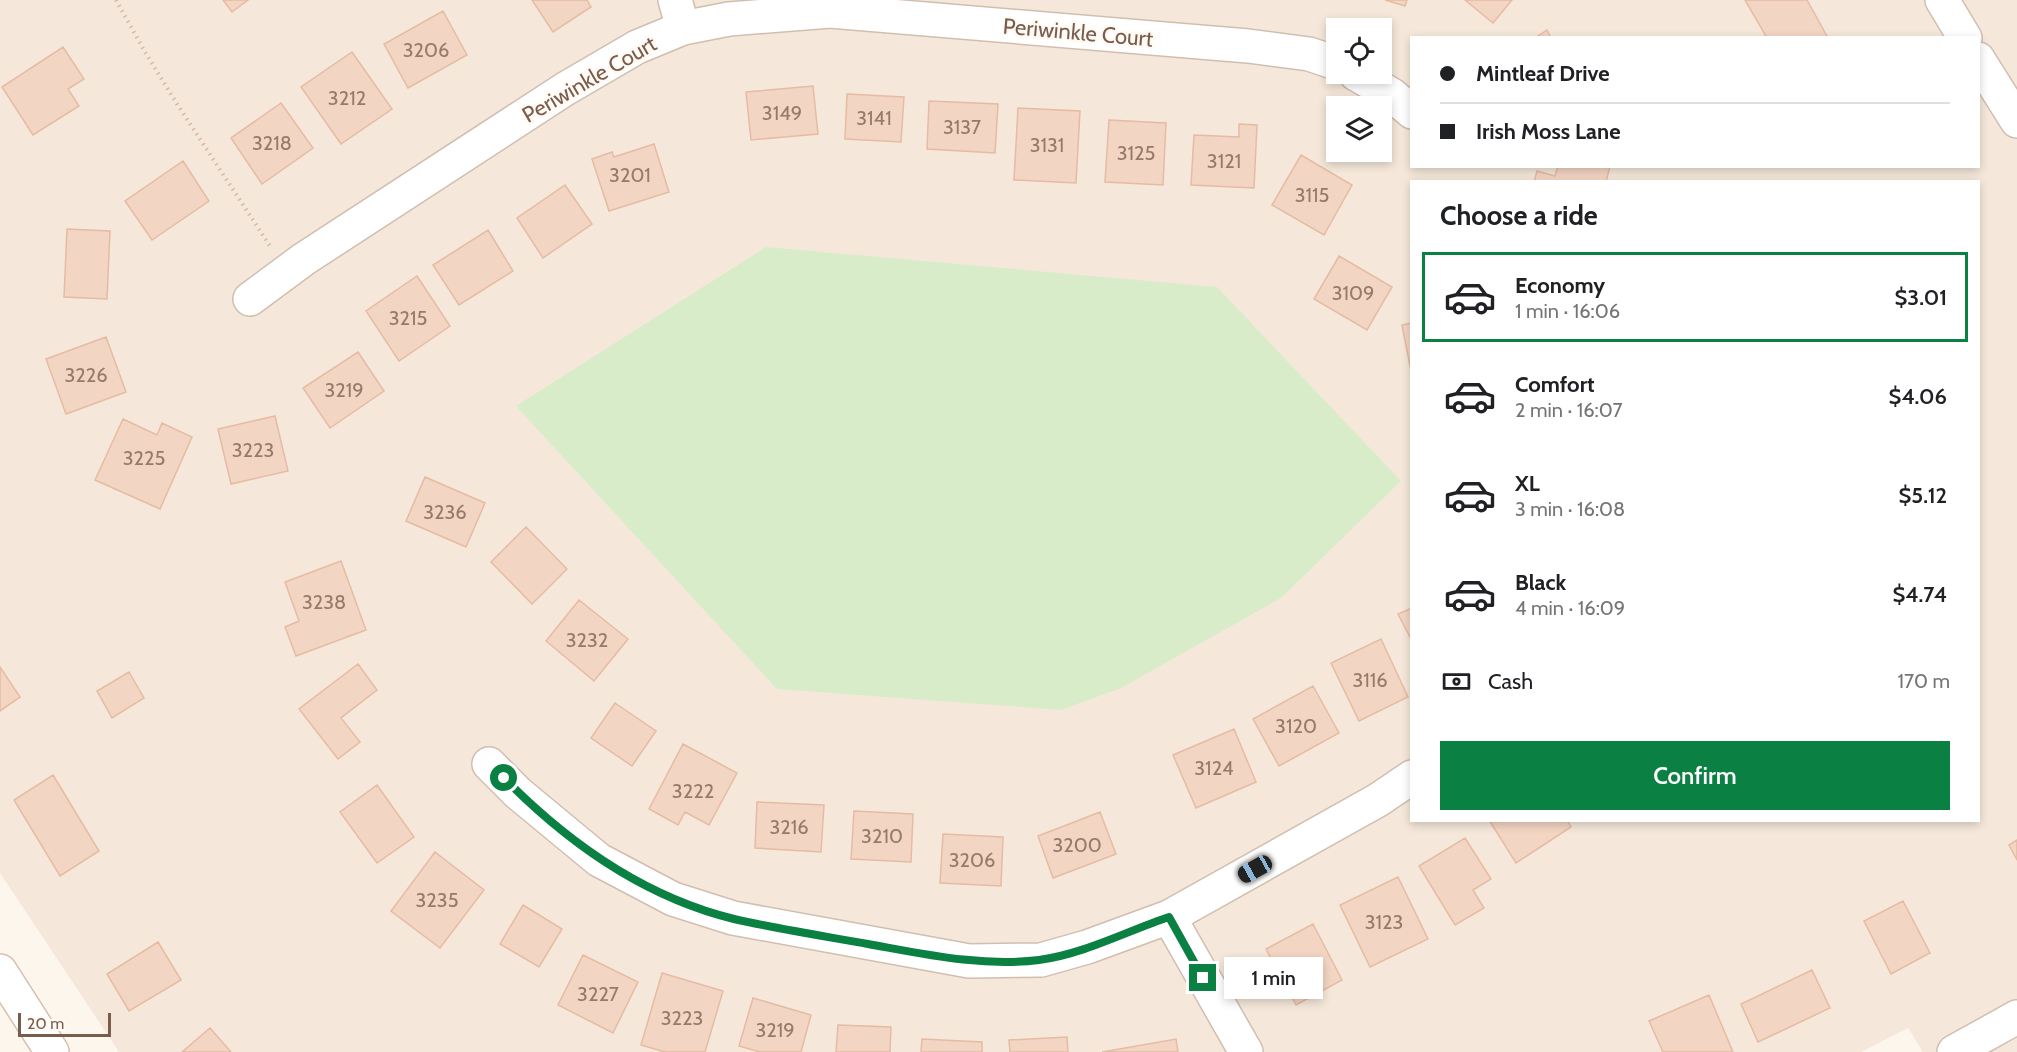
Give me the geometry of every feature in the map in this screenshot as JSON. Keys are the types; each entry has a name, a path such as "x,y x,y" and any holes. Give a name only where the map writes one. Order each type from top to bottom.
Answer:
{"street":[{"path":"1942,0 1964,36"},
{"name":"Periwinkle Court","path":"250,299 304,259 565,89 637,47 679,14 729,19 830,11 1248,46 1309,54 1326,60"},
{"path":"1980,62 2017,122"},
{"path":"1373,84 1392,95 1410,110"},
{"path":"489,764 518,793 599,860 673,899 733,918 969,961 1041,960 1087,947 1169,917 1378,800 1410,778"},
{"path":"1169,917 1246,1052"},
{"path":"0,970 52,1052"},
{"path":"1954,1052 2017,1017"}],"path":[{"path":"116,0 177,105 275,254"}],"shaded area":[{"path":"0,0 2017,0 2017,1052 1923,1052 1908,1028 1861,1052 119,1052 0,873"}],"green space":[{"path":"766,247 1217,287 1401,481 1281,598 1121,688 1061,710 777,689 516,406"}],"building":[{"path":"223,0 248,0 232,12"},
{"path":"532,0 587,0 591,7 553,32"},
{"path":"1385,0 1407,0 1405,6"},
{"path":"1465,0 1512,0 1493,23"},
{"path":"1745,0 1807,0 1827,36 1766,36"},
{"path":"443,11 467,55 408,88 384,44"},
{"path":"1547,30 1550,36 1538,36"},
{"path":"63,47 84,79 68,89 79,106 33,135 2,87"},
{"path":"352,52 392,109 341,144 301,87"},
{"path":"813,86 818,134 751,140 746,92"},
{"path":"847,94 904,97 901,142 845,139"},
{"path":"929,101 998,104 995,153 927,149"},
{"path":"281,103 313,148 262,184 231,138"},
{"path":"1018,108 1080,111 1076,183 1014,180"},
{"path":"1109,120 1166,123 1163,185 1105,182"},
{"path":"1239,124 1257,125 1254,188 1191,185 1194,135 1239,137"},
{"path":"654,144 669,192 609,211 592,159 612,152 614,157"},
{"path":"1301,155 1352,185 1324,235 1272,205"},
{"path":"183,161 209,201 152,240 125,201"},
{"path":"1557,168 1610,168 1606,180 1535,180 1537,171 1555,176"},
{"path":"565,185 592,224 543,258 517,218"},
{"path":"67,229 110,231 107,299 64,297"},
{"path":"488,230 513,271 459,305 433,265"},
{"path":"1339,256 1392,287 1367,330 1314,299"},
{"path":"417,276 450,326 399,361 366,311"},
{"path":"1410,323 1410,366 1402,325"},
{"path":"106,337 126,392 66,414 46,359"},
{"path":"358,352 384,391 330,428 303,388"},
{"path":"275,416 288,471 231,484 218,429"},
{"path":"123,419 157,435 162,423 192,437 160,509 95,480"},
{"path":"425,477 485,503 466,547 406,521"},
{"path":"526,527 567,569 532,604 491,562"},
{"path":"341,561 366,630 296,656 285,627 299,621 285,582"},
{"path":"579,600 628,639 594,681 546,641"},
{"path":"1410,609 1410,637 1398,614"},
{"path":"1381,639 1408,697 1359,721 1331,663"},
{"path":"358,664 377,690 341,718 360,742 338,759 299,709"},
{"path":"0,667 20,697 0,711"},
{"path":"129,672 144,698 112,718 97,691"},
{"path":"1313,686 1339,733 1279,766 1253,719"},
{"path":"615,703 656,731 632,766 591,738"},
{"path":"1234,729 1256,782 1196,808 1173,755"},
{"path":"683,744 737,773 709,825 685,812 678,825 649,809"},
{"path":"53,775 99,851 60,876 14,800"},
{"path":"377,785 414,837 377,863 340,812"},
{"path":"757,802 824,805 821,852 755,848"},
{"path":"854,811 913,814 911,862 851,859"},
{"path":"1100,812 1116,854 1053,878 1038,836"},
{"path":"1490,822 1568,822 1571,827 1516,863"},
{"path":"943,834 1003,837 1001,886 940,883"},
{"path":"1465,838 1491,879 1473,890 1484,908 1455,925 1419,866"},
{"path":"2017,840 2017,860 2009,845"},
{"path":"435,852 484,890 440,948 391,911"},
{"path":"1398,877 1428,939 1370,967 1340,905"},
{"path":"1903,901 1930,953 1891,974 1864,921"},
{"path":"523,905 562,929 539,967 500,944"},
{"path":"1313,924 1342,980 1296,1005 1266,949"},
{"path":"158,942 181,980 129,1011 107,974"},
{"path":"583,955 638,982 613,1033 558,1005"},
{"path":"1812,970 1830,1008 1758,1042 1741,1004"},
{"path":"662,973 723,991 705,1052 665,1052 641,1045"},
{"path":"1709,995 1733,1052 1663,1052 1649,1021"},
{"path":"753,998 811,1015 801,1052 760,1052 739,1046"},
{"path":"838,1025 891,1027 890,1052 836,1052"},
{"path":"210,1028 231,1052 182,1052"},
{"path":"1067,1037 1068,1052 1010,1052 1009,1040"},
{"path":"922,1039 982,1042 982,1052 921,1052"},
{"path":"1176,1039 1178,1052 1102,1052"}],"route":[{"path":"504,778 564,833 599,860 673,899 733,918 969,961 1010,961 1041,960 1087,947 1169,917 1203,978"}]}
